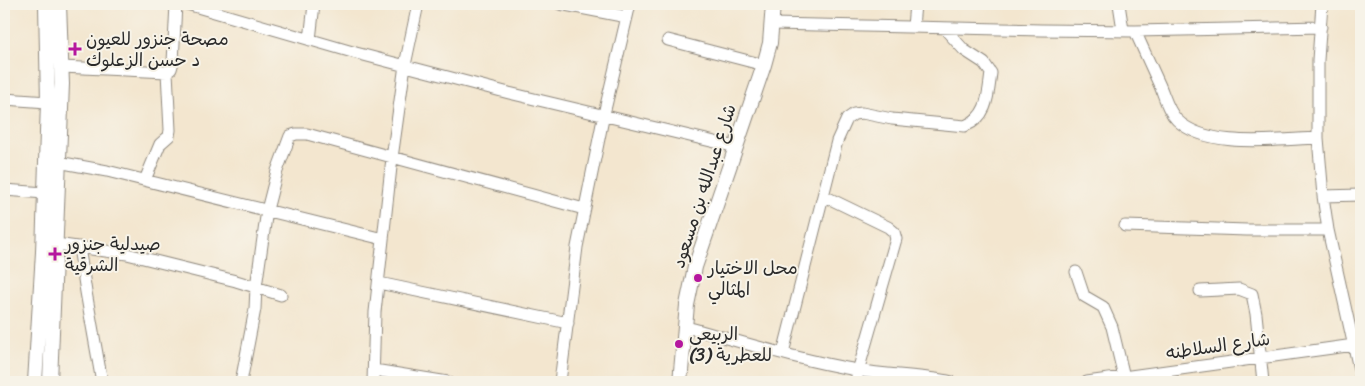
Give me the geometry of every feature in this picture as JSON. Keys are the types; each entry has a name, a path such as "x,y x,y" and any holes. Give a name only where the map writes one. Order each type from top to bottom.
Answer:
{"street":[{"path":"35,382 48,102 46,4"},
{"path":"50,382 62,67 59,4"},
{"path":"62,67 167,72 171,69 172,62 176,4"},
{"path":"187,4 310,40 510,93 736,147"},
{"path":"310,40 314,4"},
{"path":"373,382 375,312 392,158 405,65 418,4"},
{"path":"560,4 627,17"},
{"path":"560,382 577,247 584,209 630,4"},
{"name":"شارع عبدالله بن مسعود","path":"680,382 691,285 701,247 764,64 770,43 773,4"},
{"path":"913,27 915,4"},
{"path":"1119,4 1129,30 1168,108 1177,120 1190,129 1211,137 1230,140 1318,138"},
{"path":"1322,4 1318,60 1318,138 1323,196 1328,230 1355,325 1354,345 1361,378"},
{"path":"772,24 1040,30 1321,26"},
{"path":"783,353 837,141 847,119 854,114 862,113 892,119 965,126 973,123 983,113 987,101 991,73 984,64 964,50 944,28"},
{"path":"668,40 764,64"},
{"path":"144,180 160,144 169,136 167,72"},
{"path":"4,99 48,102"},
{"path":"240,382 255,309 256,287 267,210 277,171 290,136 307,134 584,209"},
{"path":"58,162 144,180 383,238"},
{"path":"4,190 45,192"},
{"path":"1323,196 1361,195"},
{"path":"824,196 888,227 894,232 896,238 857,376"},
{"path":"1125,226 1246,230 1328,230"},
{"path":"56,244 127,254 281,295"},
{"path":"79,247 102,382"},
{"path":"1076,272 1084,296 1103,307 1112,327 1124,377"},
{"path":"379,283 568,323"},
{"path":"1200,291 1239,289 1252,294 1263,382"},
{"path":"686,327 783,353 857,376 928,377 952,382"},
{"name":"شارع السلاطنه","path":"1087,382 1354,345"},
{"path":"374,370 448,382"}],"place":[{"name":"مصحة جنزور للعيون د حسن الزعلوك","path":"75,49"},
{"name":"صيدلية جنزور الشرقية","path":"55,254"},
{"name":"محل الاختيار المثالي","path":"698,278"},
{"name":"الربيعي (3) للعطرية","path":"679,344"}]}
